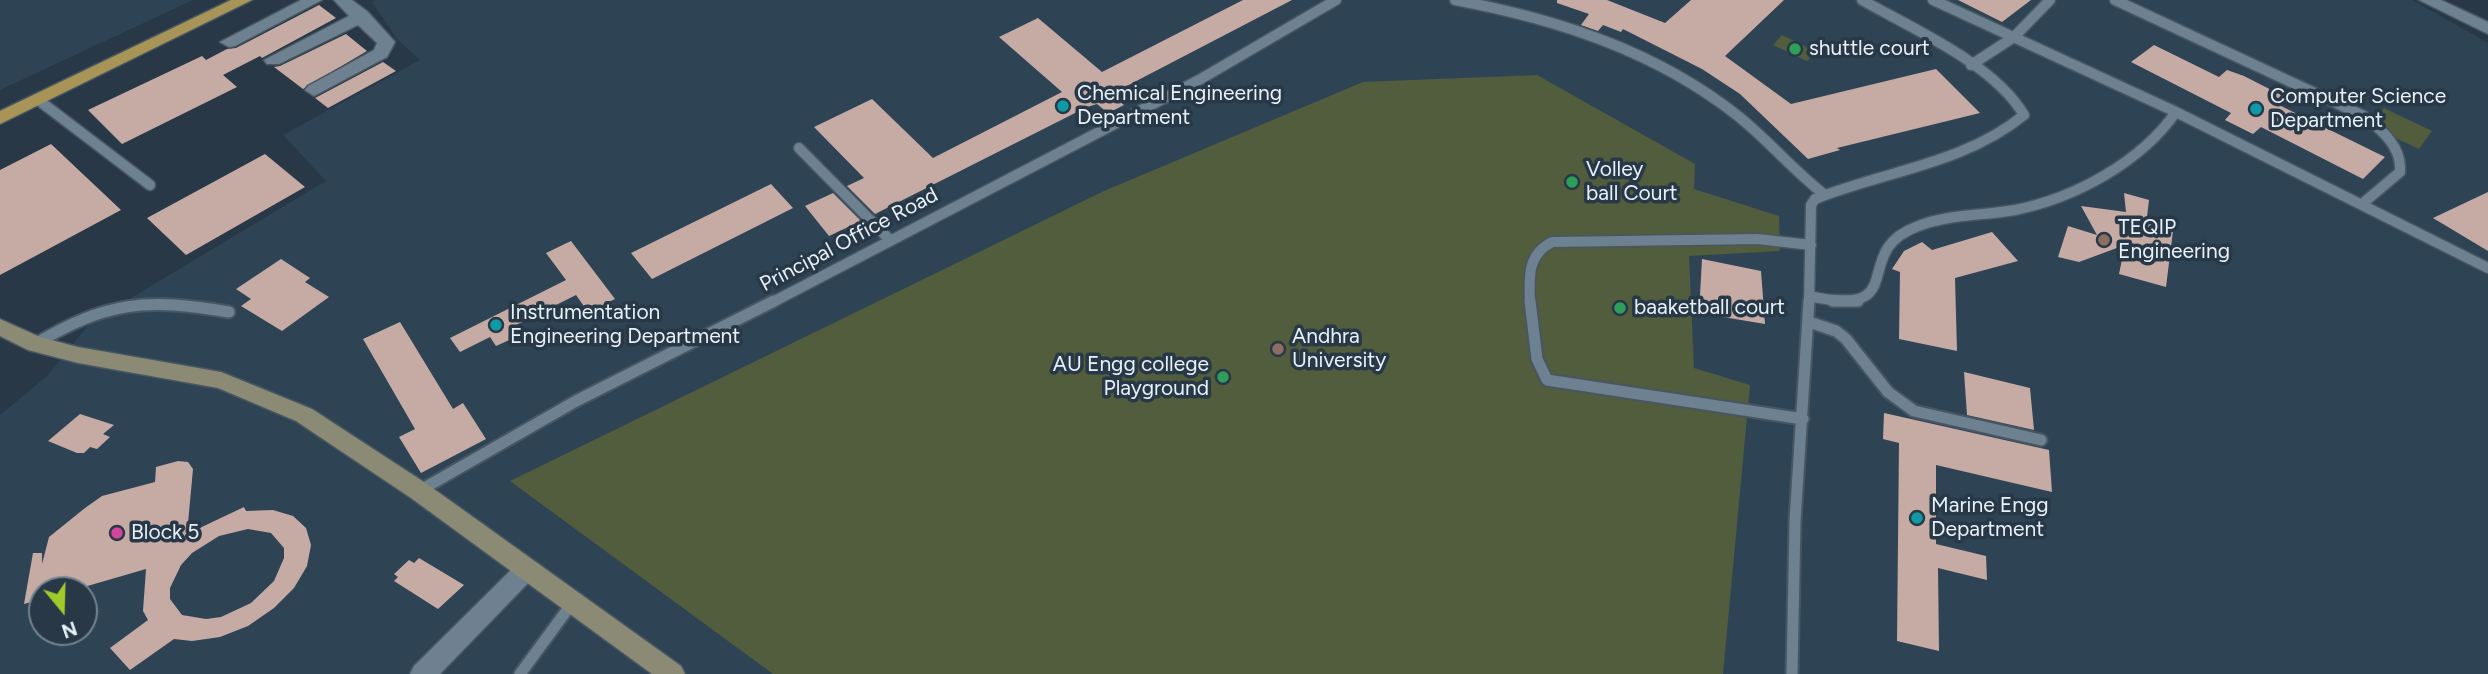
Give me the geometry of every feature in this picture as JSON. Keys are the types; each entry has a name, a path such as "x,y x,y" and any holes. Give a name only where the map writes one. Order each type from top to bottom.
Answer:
{"main road":[{"path":"0,106 221,0"},
{"path":"0,118 244,0"}],"street":[{"path":"229,42 314,0"},
{"path":"314,90 381,53 385,47 386,42 362,16 342,0"},
{"path":"2427,0 2488,29"},
{"path":"273,60 362,16"},
{"path":"0,327 34,344 78,355 197,375 250,390 304,415 419,491 672,674"},
{"path":"423,674 526,570"}],"lane":[{"name":"Principal Office Road","path":"419,491 576,401 719,331 889,239 1199,80 1298,23 1320,4 1336,0"},
{"path":"1455,0 1517,12 1557,24 1623,46 1667,67 1741,118 1776,154 1825,195"},
{"path":"1792,674 1796,520 1809,322 1811,205 1815,199 1825,195 1932,161 2024,115 2018,103 1971,65 1862,0"},
{"path":"1933,0 2176,113 2488,268"},
{"path":"1971,65 2014,37 2050,0"},
{"path":"2115,0 2317,93 2376,124 2401,157 2400,172 2362,204"},
{"path":"37,99 149,185"},
{"path":"1809,296 1851,303 1865,300 1870,295 1885,252 1900,234 1941,221 2015,210 2060,199 2142,148 2165,129 2176,113"},
{"path":"799,148 889,239"},
{"path":"1803,419 1547,380 1537,365 1530,282 1534,256 1538,249 1552,242 1757,239 1811,245"},
{"path":"34,344 74,320 121,304 184,303 229,312"},
{"path":"1809,322 1835,331 1846,340 1871,375 1899,404 1914,411 2041,440"},
{"path":"520,674 573,602"}],"shaded area":[{"path":"0,0 193,0 0,90"},
{"name":"Andhra University","path":"2412,0 2488,43 2488,674 0,674 0,415 47,376 91,322 326,181 283,135 420,60 397,39 372,2"}],"green space":[{"name":"shuttle court","path":"1782,35 1817,52 1807,61 1773,45"},
{"name":"AU Engg college Playground","path":"1537,75 1695,164 1694,189 1779,216 1780,251 1689,256 1694,368 1750,385 1723,674 773,674 510,481 1104,191 1363,82"},
{"path":"2384,108 2432,131 2419,149 2368,125"}],"building":[{"path":"1243,0 1292,0 1112,95 1124,105 1108,113 1097,104 1087,107 875,214 847,186 864,178 814,127 872,99 933,158 1062,92 999,37 1038,18 1102,72"},
{"path":"1557,0 1607,0 1665,23 1691,0 1784,0 1725,56 1791,104 1936,69 1980,113 1837,148 1840,150 1808,159 1740,94 1702,69 1623,29 1621,32 1603,25 1598,31 1581,25 1589,14 1557,3"},
{"path":"1958,0 2031,0 2002,22"},
{"path":"319,5 336,18 262,58 260,56 223,75 237,87 122,144 88,110 202,56 206,60 227,49 236,48"},
{"path":"346,34 367,51 303,89 274,67 280,66"},
{"name":"Computer Science Department","path":"2154,45 2219,77 2227,70 2244,76 2289,99 2281,106 2385,157 2363,179 2261,127 2253,134 2225,120 2231,113 2131,62"},
{"path":"383,62 396,71 328,108 315,98"},
{"path":"51,144 121,210 0,275 0,170"},
{"path":"265,154 305,187 186,255 147,218"},
{"path":"771,184 793,208 652,279 631,253"},
{"path":"2488,192 2488,251 2433,218"},
{"path":"833,193 861,221 829,236 805,206"},
{"name":"TEQIP Engineering","path":"2124,193 2149,200 2147,217 2174,223 2166,287 2119,274 2125,245 2079,262 2058,257 2068,226 2097,235 2081,206 2126,212"},
{"path":"1992,232 2018,261 1955,278 1957,351 1899,339 1900,272 1892,269 1904,251 1922,242 1932,250"},
{"path":"571,241 615,299 588,312 576,295 510,328 516,337 496,346 490,337 460,352 450,338 566,280 546,253"},
{"path":"281,259 310,278 305,282 329,297 282,331 241,306 251,299 236,289"},
{"path":"1702,259 1761,271 1765,324 1699,313"},
{"path":"400,322 453,409 463,403 486,439 421,473 399,437 415,429 363,339"},
{"path":"1964,372 2030,388 2034,430 1967,415"},
{"name":"Marine Engg Department","path":"1884,413 2049,450 2052,492 1936,465 1936,544 1986,556 1987,580 1938,568 1939,651 1897,641 1899,443 1883,439"},
{"path":"80,414 114,425 103,434 110,437 97,449 90,447 84,453 77,453 48,441"},
{"path":"178,461 188,462 193,469 187,534 244,507 246,511 273,510 293,516 306,528 311,545 307,566 294,588 274,608 248,626 220,637 192,641 174,639 130,670 110,648 148,620 143,611 146,569 98,583 98,576 29,576 33,553 42,553 42,564 49,537 85,508 102,496 155,482 156,467","holes":["248,529 271,533 284,548 284,558 274,581 251,603 221,617 206,619 182,615 170,599 170,588 181,565 192,553 219,536"]},
{"path":"419,558 464,585 438,609 394,581 398,577 394,574 409,560 414,563"},
{"path":"28,581 28,603 24,604"}],"place":[{"name":"shuttle court","path":"1795,49"},
{"name":"Chemical Engineering Department","path":"1063,106"},
{"name":"Computer Science Department","path":"2256,109"},
{"name":"Volley ball Court","path":"1572,182"},
{"name":"TEQIP Engineering","path":"2104,240"},
{"name":"baaketball court","path":"1620,308"},
{"name":"Instrumentation Engineering Department","path":"496,325"},
{"name":"Andhra University","path":"1278,349"},
{"name":"AU Engg college Playground","path":"1223,377"},
{"name":"Marine Engg Department","path":"1917,518"},
{"name":"Block 5","path":"117,533"}]}
